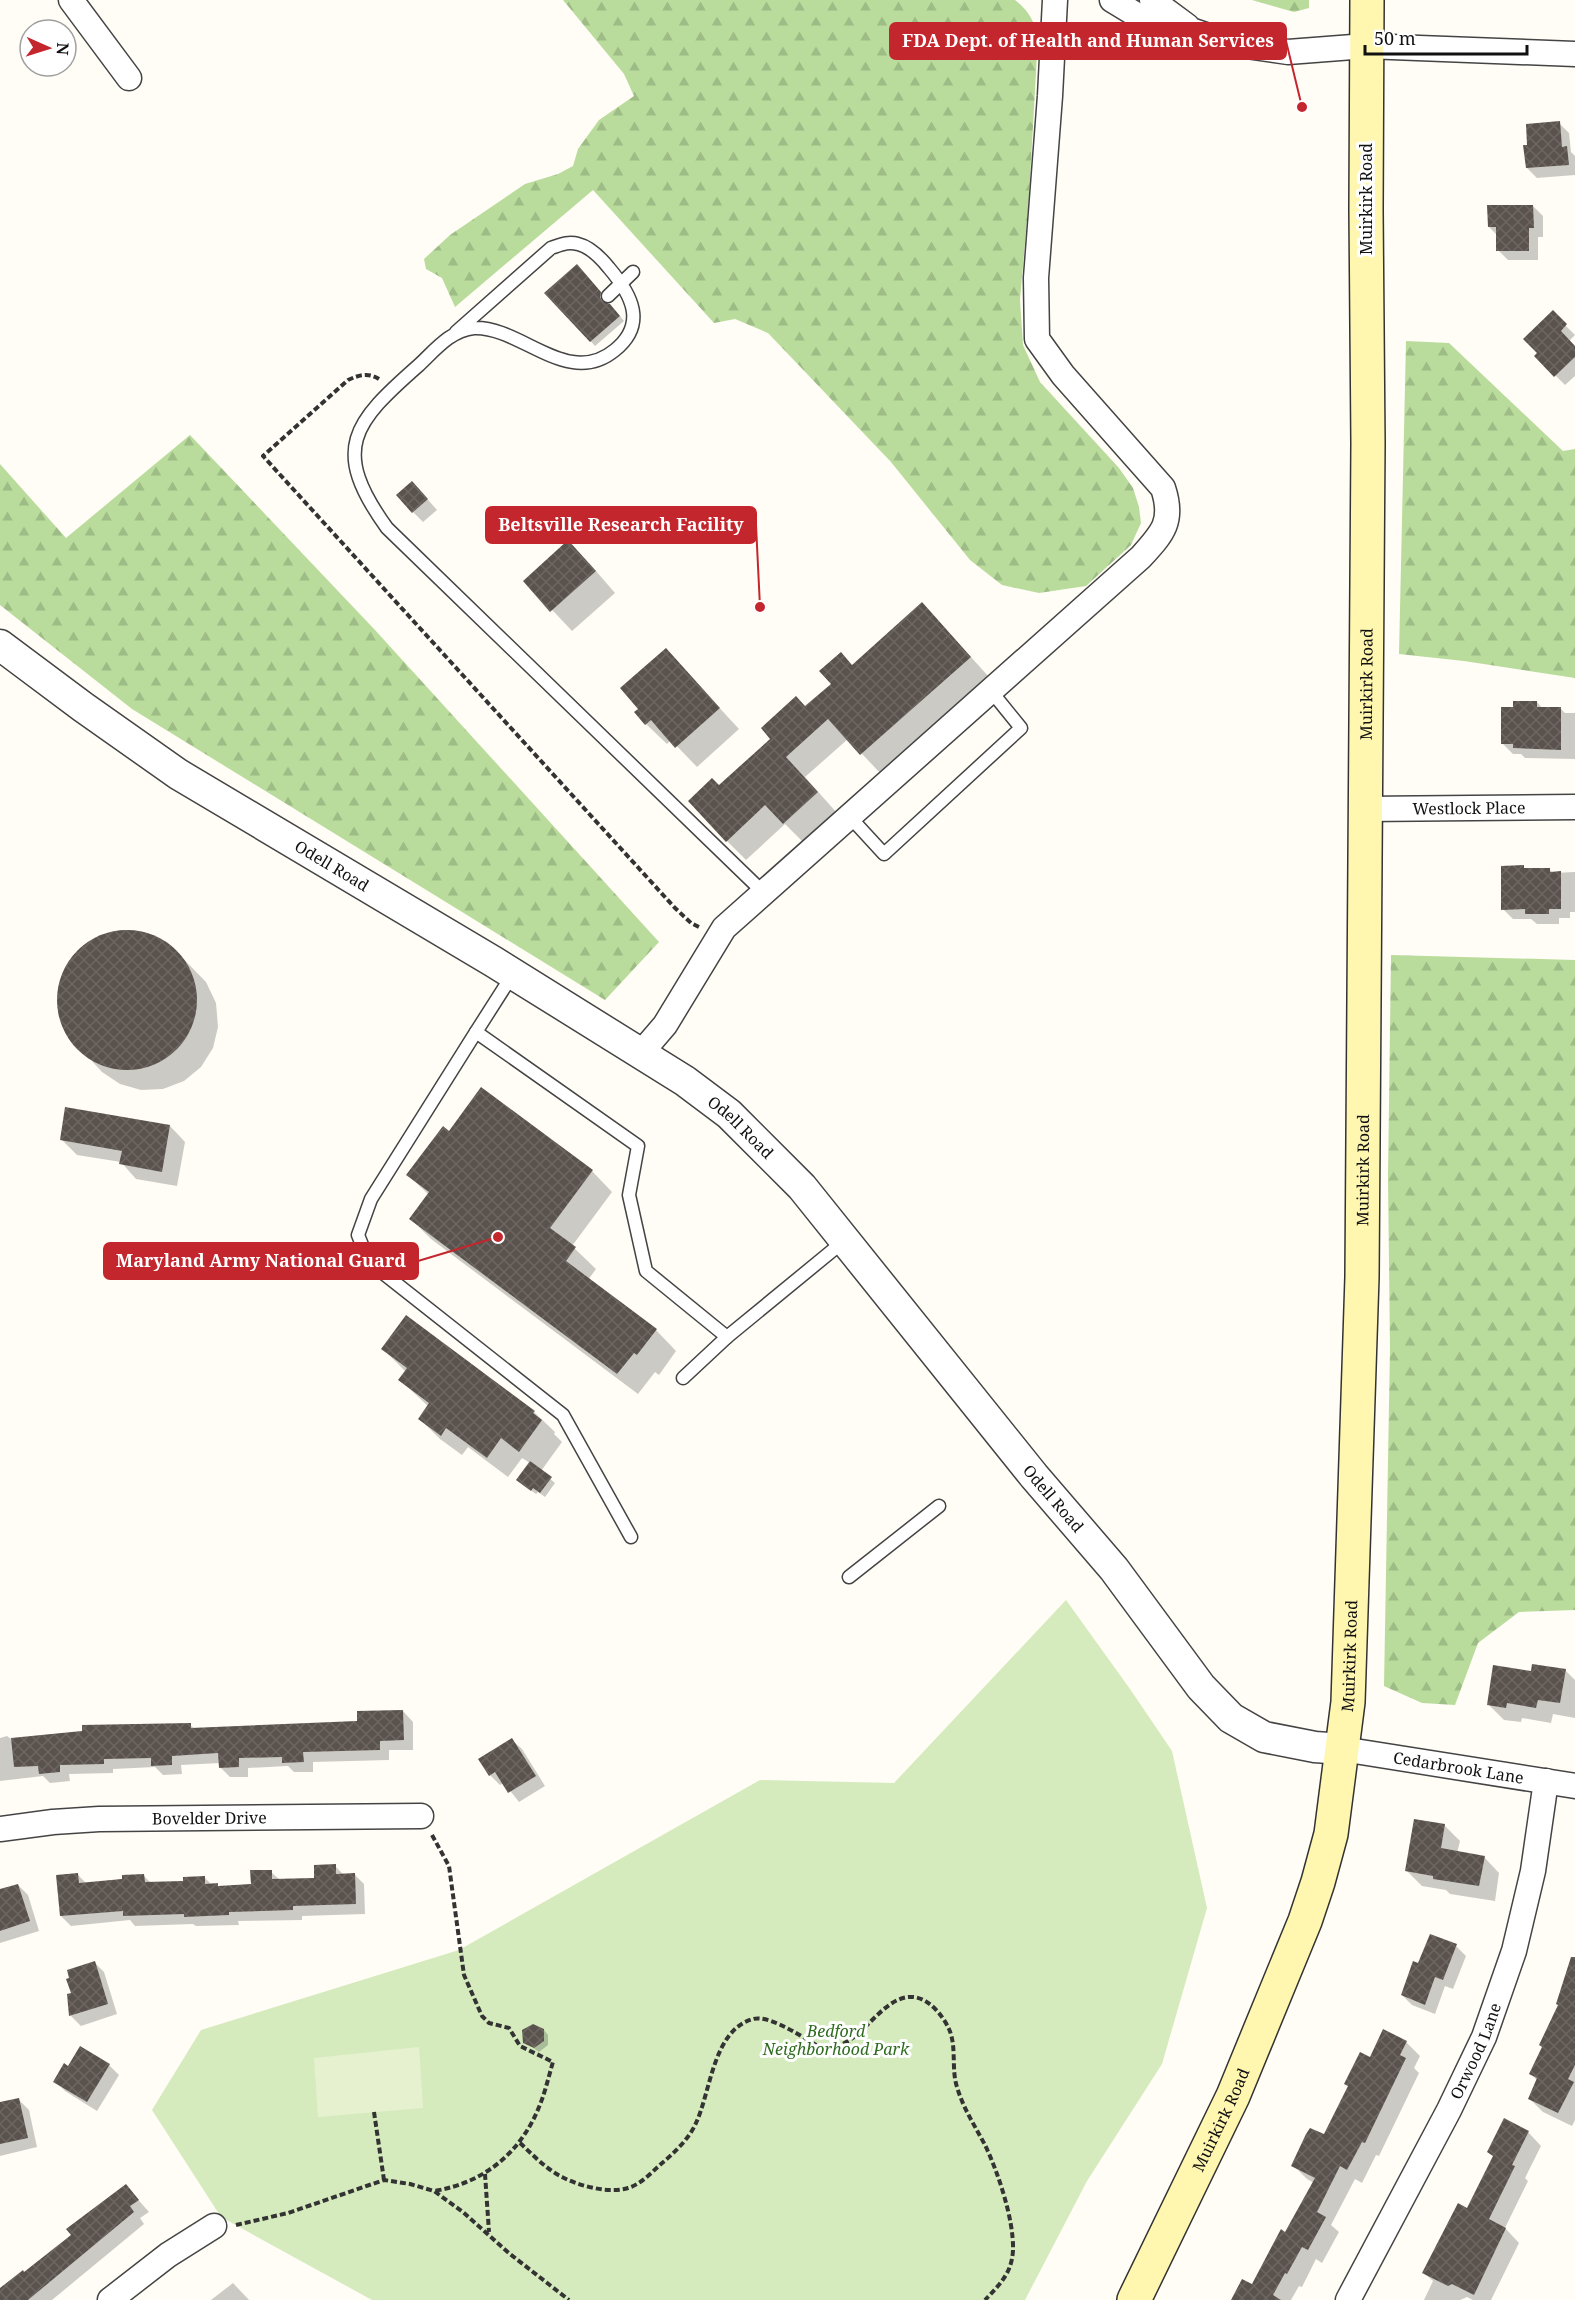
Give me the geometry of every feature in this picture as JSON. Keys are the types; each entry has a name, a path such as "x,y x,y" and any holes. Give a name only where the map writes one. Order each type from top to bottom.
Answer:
{"main road":[{"name":"Muirkirk Road","path":"1134,2300 1233,2096 1305,1921 1331,1834 1348,1702 1362,1277 1368,442 1367,0"}],"street":[{"path":"71,0 129,78"},
{"path":"641,1053 665,1025 724,928 1141,557 1162,534 1169,506 1163,488 1063,375 1037,339 1036,278 1050,96 1054,0"},
{"path":"1112,0 1150,23 1194,31 1232,44 1288,52 1366,46 1575,54"},
{"path":"1152,0 1194,31"},
{"name":"Odell Road","path":"0,645 178,774 513,974 685,1081 729,1114 802,1187 1034,1476 1114,1569 1201,1687 1231,1718 1264,1737 1315,1747 1342,1749"},
{"name":"Westlock Place","path":"1364,809 1575,807"},
{"name":"Cedarbrook Lane","path":"1342,1749 1575,1786"},
{"name":"Orwood Lane","path":"1348,2300 1449,2110 1484,2037 1514,1951 1533,1871 1546,1781"},
{"name":"Bovelder Drive","path":"0,1829 99,1819 421,1816"},
{"path":"119,2297 168,2255 214,2226"}],"lane":[{"path":"456,332 474,328 489,329 551,357 567,362 589,362 613,353 629,334 634,322 631,300 621,283 598,256 586,247 576,243 566,243 551,248 390,390 362,423 354,447 358,476 368,501 387,528 764,893"},
{"path":"608,296 633,272"},
{"path":"850,817 884,854 1021,728 991,691"},
{"path":"513,974 371,1199 358,1235 369,1262 563,1415 631,1537"},
{"path":"476,1032 638,1146 629,1195 646,1271 728,1337"},
{"path":"683,1378 728,1337 844,1241"},
{"path":"849,1577 939,1506"}],"path":[{"path":"390,390 383,381 372,375 359,375 348,380 263,456 675,908 692,923 718,937"},
{"path":"421,1816 449,1866 464,1975 482,2016 489,2023 509,2028 520,2046 553,2062 541,2103 520,2143 485,2173 470,2182 434,2192"},
{"path":"520,2143 563,2178 608,2192 628,2188 651,2174 671,2156 690,2133 696,2122 716,2060 726,2039 740,2025 755,2018 773,2021 826,2051 852,2039 885,2008 903,1998 922,1999 934,2008 949,2028 953,2040 957,2087 991,2162 1011,2226 1013,2248 1011,2266 1005,2280 985,2300"},
{"path":"374,2112 384,2180"},
{"path":"485,2173 489,2233"},
{"path":"214,2226 236,2225 273,2217 384,2180 410,2184 434,2192 489,2233 510,2254 569,2300"}],"green space":[{"path":"563,0 1015,0 1020,4 1035,26 1038,37 1029,197 1020,300 1023,345 1040,382 1119,468 1133,488 1141,523 1131,545 1086,586 1039,593 1002,585 970,560 891,462 768,333 735,319 714,323 593,190 455,307 442,278 426,269 424,259 450,235 525,184 558,174 573,166 578,149 599,120 634,96 624,74"},
{"path":"1252,0 1309,0 1309,8 1294,12"},
{"path":"1406,341 1449,343 1563,451 1575,449 1575,678 1464,661 1399,654"},
{"path":"190,435 375,630 659,942 605,1000 132,709 0,605 0,464 66,538"},
{"path":"1391,955 1575,960 1575,1610 1519,1612 1478,1643 1455,1705 1422,1703 1384,1686 1390,1348 1388,1178"},
{"name":"Bedford Neighborhood Park","path":"1066,1600 1172,1751 1207,1908 1162,2064 1087,2181 1025,2300 372,2300 221,2217 152,2110 201,2030 459,1950 760,1780 894,1783"},
{"path":"419,2047 423,2108 318,2117 314,2058"}],"building":[{"path":"1560,121 1562,147 1567,146 1569,165 1526,168 1523,145 1527,145 1526,124"},
{"path":"1487,205 1533,205 1534,228 1529,228 1529,251 1496,251 1496,227 1488,227"},
{"path":"577,264 601,292 602,301 610,304 620,316 590,342 544,293"},
{"path":"1553,310 1567,324 1561,331 1575,346 1575,357 1554,377 1534,356 1537,353 1523,339"},
{"path":"412,481 428,499 412,513 396,495"},
{"path":"568,540 596,571 550,612 523,581"},
{"path":"922,602 971,657 860,755 828,719 786,757 818,792 783,824 765,805 726,842 688,801 712,778 719,785 770,739 761,728 796,696 805,706 831,684 819,671 841,652 852,665"},
{"path":"666,648 720,708 675,748 651,720 645,725 634,712 638,709 620,688"},
{"path":"1513,701 1537,701 1537,707 1561,707 1561,750 1513,748 1513,744 1501,744 1501,707 1513,707"},
{"path":"1524,865 1524,868 1550,868 1550,872 1561,871 1561,909 1549,909 1549,914 1525,914 1525,909 1501,910 1501,866"},
{"path":"127,930 154,935 177,950 192,973 197,1000 192,1027 177,1050 154,1065 127,1070 100,1065 77,1050 62,1027 57,1000 62,973 77,950 100,935"},
{"path":"481,1087 593,1170 550,1228 576,1247 566,1261 657,1329 637,1355 634,1353 617,1374 409,1219 429,1192 406,1175 443,1126 449,1131"},
{"path":"65,1107 170,1125 162,1172 119,1164 122,1151 60,1140"},
{"path":"406,1315 535,1411 533,1413 542,1420 519,1452 501,1438 487,1458 446,1428 441,1436 418,1419 429,1403 398,1380 407,1368 381,1349"},
{"path":"530,1461 552,1477 540,1493 533,1488 531,1491 516,1480"},
{"path":"1532,1664 1566,1669 1560,1703 1538,1700 1536,1708 1507,1703 1506,1708 1487,1705 1493,1665 1531,1671"},
{"path":"403,1710 404,1740 380,1741 380,1750 303,1752 304,1762 282,1763 282,1757 239,1758 239,1767 219,1768 218,1753 172,1756 172,1765 151,1766 151,1758 104,1759 104,1764 60,1765 60,1772 39,1774 38,1766 14,1767 11,1738 82,1731 82,1725 191,1723 191,1728 357,1721 357,1711"},
{"path":"512,1738 536,1776 508,1793 495,1772 489,1776 478,1759"},
{"path":"1414,1819 1445,1824 1441,1848 1485,1856 1479,1886 1433,1879 1433,1876 1405,1871"},
{"path":"336,1864 336,1874 355,1873 356,1904 293,1906 293,1910 229,1912 229,1915 184,1917 184,1914 123,1916 123,1911 60,1916 56,1875 78,1873 79,1883 122,1879 122,1875 144,1874 145,1882 183,1881 183,1877 205,1876 205,1884 218,1883 218,1886 251,1884 250,1870 272,1870 272,1879 314,1878 314,1865"},
{"path":"18,1884 30,1921 0,1931 0,1889"},
{"path":"1430,1934 1457,1944 1443,1980 1435,1977 1425,2005 1401,1995 1413,1961 1418,1963"},
{"path":"1571,1957 1575,1957 1575,2065 1568,2079 1574,2082 1558,2113 1528,2099 1537,2078 1529,2074 1542,2047 1539,2045 1558,2005 1556,2004"},
{"path":"95,1961 108,2004 69,2016 67,1994 71,1993 66,1979 69,1978 67,1970"},
{"path":"533,2024 544,2029 544,2041 534,2048 523,2043 522,2030"},
{"path":"1383,2029 1407,2041 1400,2055 1406,2058 1365,2143 1362,2142 1347,2170 1340,2166 1317,2212 1326,2217 1308,2250 1302,2247 1273,2295 1281,2300 1231,2300 1242,2279 1252,2284 1281,2229 1285,2232 1315,2178 1291,2166 1306,2134 1310,2128 1324,2134 1348,2086 1344,2084 1360,2052 1370,2057"},
{"path":"80,2046 110,2064 87,2102 53,2082 64,2063 68,2066"},
{"path":"19,2098 28,2138 0,2144 0,2102"},
{"path":"1504,2118 1529,2131 1489,2219 1506,2228 1474,2295 1452,2284 1448,2286 1422,2273 1458,2203 1467,2208 1493,2156 1487,2152"},
{"path":"126,2184 139,2200 130,2206 134,2212 28,2300 0,2300 0,2288 71,2235 66,2229"}],"place":[{"name":"FDA Dept. of Health and Human Services","path":"1302,107"},
{"name":"Beltsville Research Facility","path":"760,607"},
{"name":"Maryland Army National Guard","path":"498,1237"}]}
